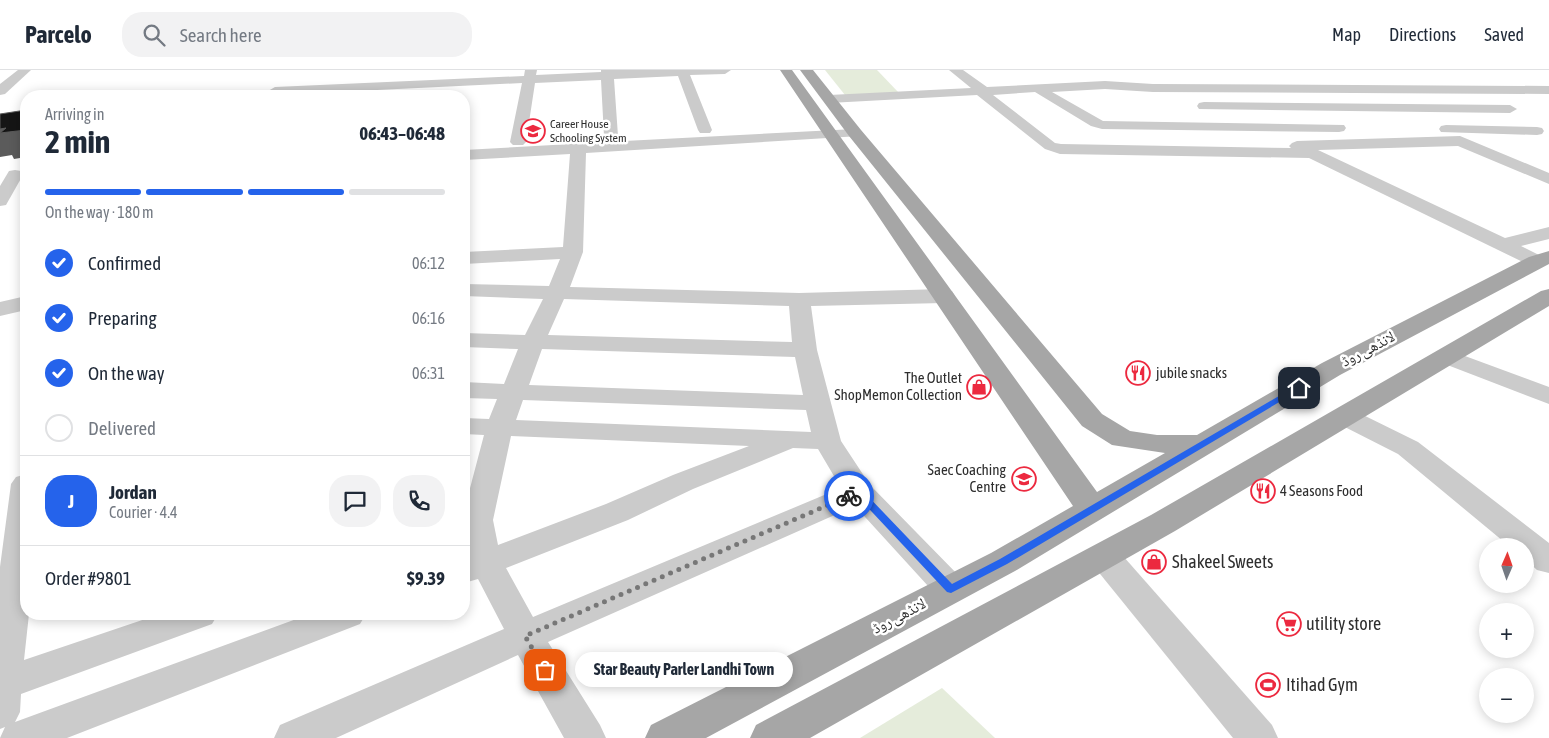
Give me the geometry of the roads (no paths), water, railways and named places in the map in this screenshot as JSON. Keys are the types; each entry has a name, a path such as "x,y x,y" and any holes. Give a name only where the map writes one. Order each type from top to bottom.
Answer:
{"main road":[{"path":"786,70 839,128 1092,420 1122,439 1157,444 1202,444"},
{"path":"806,70 829,99 839,128 944,296 1092,509"},
{"name":"لانڈھی روڈ","path":"666,738 1003,562 1331,369 1543,259"},
{"path":"771,738 1104,556 1549,296"}],"street":[{"path":"0,78 20,70"},
{"path":"0,91 24,70"},
{"path":"445,90 454,70"},
{"path":"383,90 530,75 725,70"},
{"path":"955,70 1050,146 1060,149 1312,154"},
{"path":"682,71 705,130"},
{"path":"607,73 611,136"},
{"path":"1149,74 1239,128"},
{"path":"1212,74 1239,86"},
{"path":"1037,88 1099,125 1239,128 1356,124 1338,107 1305,87 1274,74"},
{"path":"1435,74 1510,110 1543,135"},
{"path":"518,142 530,75"},
{"path":"1088,75 1128,99"},
{"path":"366,90 376,76"},
{"path":"277,90 290,77"},
{"path":"1504,78 1549,98"},
{"path":"829,99 1105,85 1173,88 1239,86 1549,90"},
{"path":"1204,106 1510,110"},
{"path":"1147,112 1158,126"},
{"path":"470,145 518,142 579,143 611,136 705,130 839,128"},
{"path":"470,154 579,143 839,128"},
{"path":"1372,128 1400,136 1460,141 1549,179"},
{"path":"1543,135 1400,136 1297,146 1502,245 1543,259"},
{"path":"579,143 573,252 557,292 533,342 499,428 470,523 475,566 525,636 586,738"},
{"path":"0,201 13,180"},
{"path":"1502,245 1549,233"},
{"path":"470,258 573,252"},
{"path":"470,290 799,300 944,296"},
{"path":"799,300 805,350 827,442 859,492 951,589"},
{"path":"0,309 20,304"},
{"path":"470,340 805,350"},
{"path":"1446,356 1549,396"},
{"path":"470,390 818,403"},
{"path":"1344,416 1408,448 1549,561"},
{"path":"470,426 827,442"},
{"path":"475,566 617,512 683,482 795,440"},
{"path":"294,738 859,492"},
{"path":"20,503 10,534 1,698 183,620"},
{"path":"1104,556 1258,738"},
{"path":"20,738 332,620"}],"place":[{"name":"Career House Schooling System","path":"533,131"},
{"name":"jubile snacks","path":"1138,373"},
{"name":"The Outlet ShopMemon Collection","path":"979,387"},
{"name":"Saec Coaching Centre","path":"1024,479"},
{"name":"4 Seasons Food","path":"1263,491"},
{"name":"Shakeel Sweets","path":"1154,562"},
{"name":"utility store","path":"1289,624"},
{"name":"Star Beauty Parler Landhi Town","path":"545,670"},
{"name":"Itihad Gym","path":"1268,685"}]}
